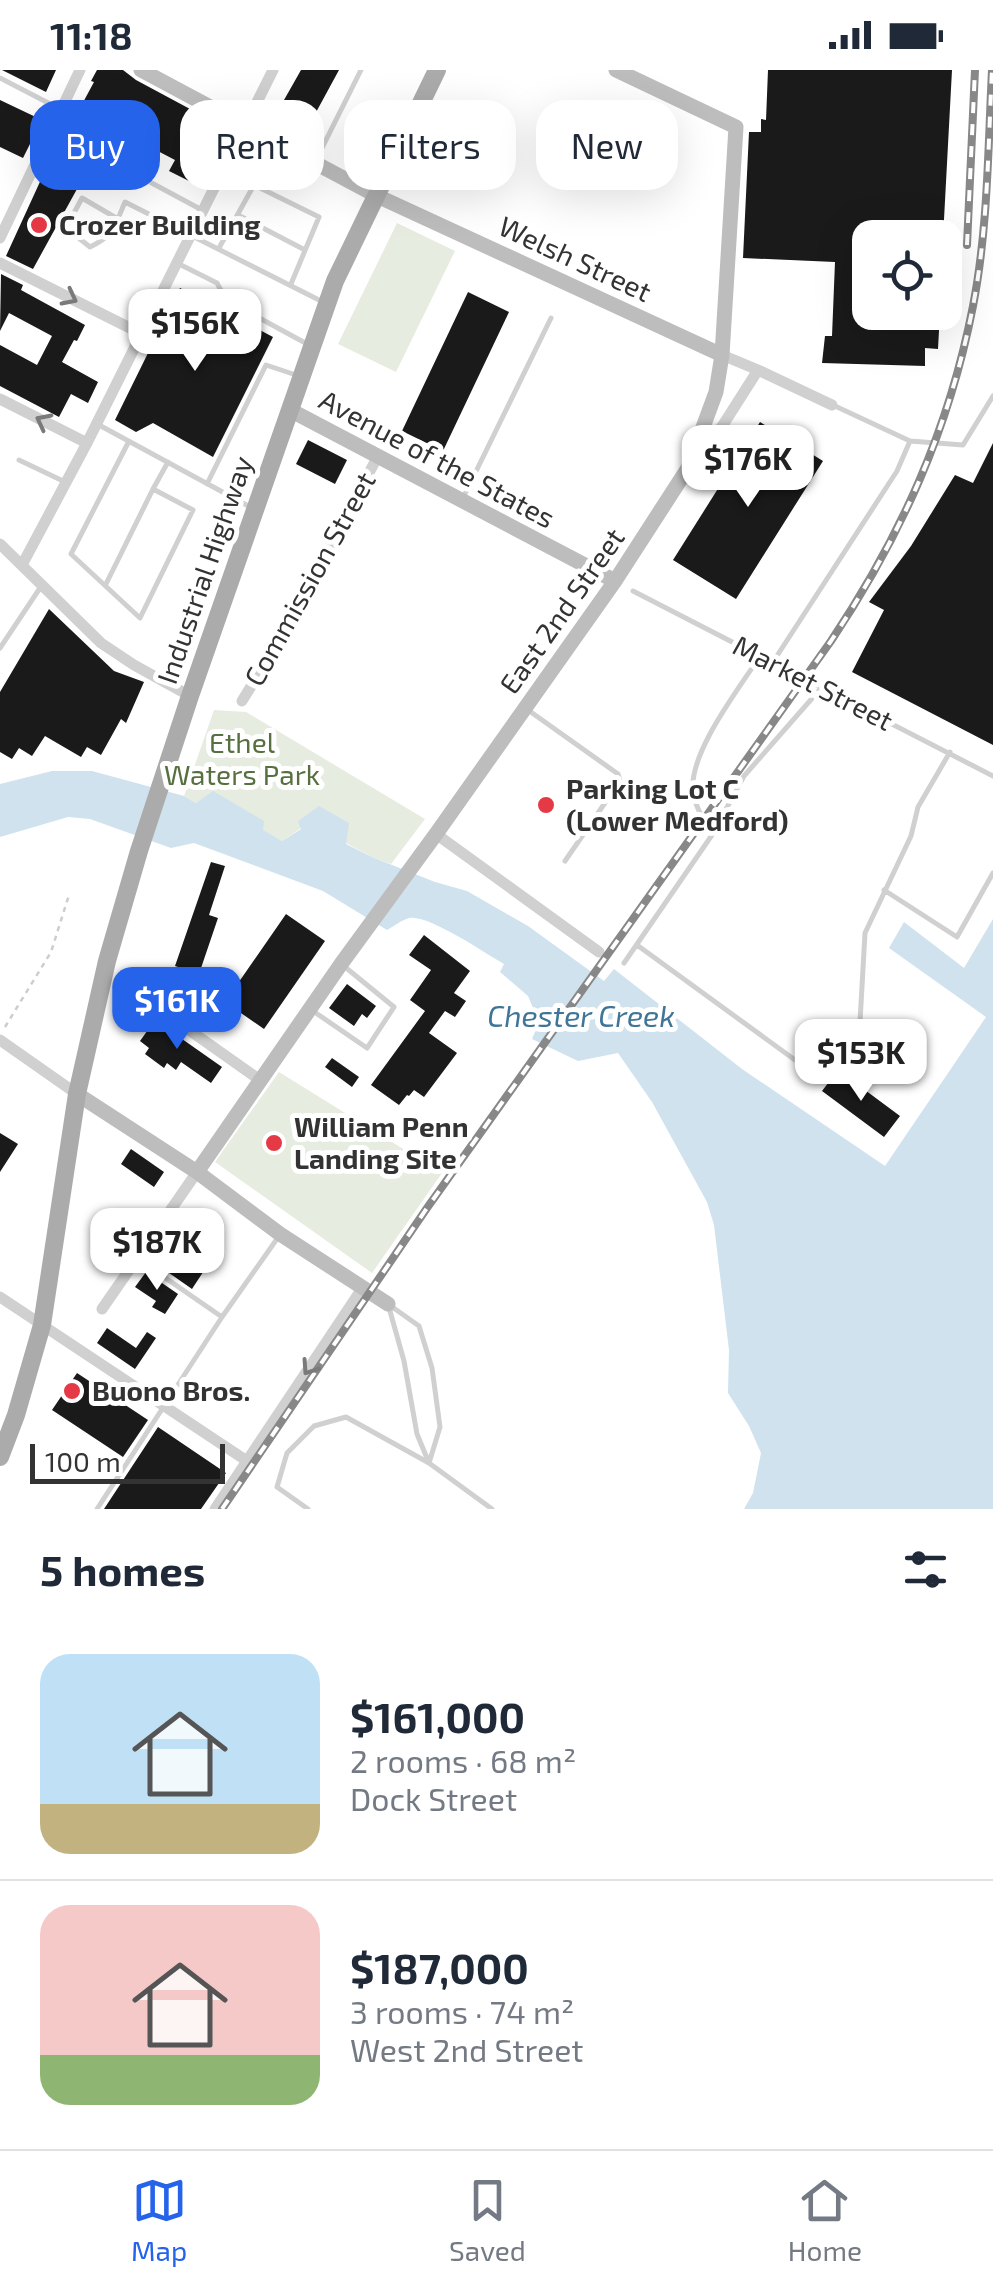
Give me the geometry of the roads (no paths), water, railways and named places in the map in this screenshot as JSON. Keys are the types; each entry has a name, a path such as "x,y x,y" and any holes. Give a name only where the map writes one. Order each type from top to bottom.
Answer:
{"main road":[{"name":"Industrial Highway","path":"0,1457 42,1325 77,1094 107,961 139,851 335,280 437,70"}],"street":[{"path":"66,100 80,70"},
{"name":"Welsh Street","path":"142,70 197,100"},
{"path":"257,100 272,70"},
{"name":"East 2nd Street","path":"197,1172 615,581 688,468 716,392 722,355 736,127 616,70"},
{"name":"Welsh Street","path":"324,168 722,355"},
{"path":"0,238 30,175"},
{"path":"22,565 212,190"},
{"path":"0,263 140,333"},
{"path":"722,355 832,405"},
{"path":"688,468 723,425 758,370"},
{"path":"0,399 86,443"},
{"name":"Avenue of the States","path":"290,410 615,581"},
{"name":"Commission Street","path":"242,700 280,639 378,456"},
{"path":"0,544 102,643 190,696"},
{"path":"436,834 599,952"},
{"path":"148,1002 260,1080"},
{"path":"0,1039 197,1172 280,1234 388,1304"},
{"path":"102,1309 197,1172"},
{"path":"214,1509 362,1287"},
{"path":"0,1297 247,1461"}],"lane":[{"path":"324,143 361,70"},
{"path":"0,78 42,100"},
{"path":"219,248 254,185 318,218 290,285"},
{"path":"160,187 202,210"},
{"path":"118,218 82,198 66,228 90,247 110,238 126,202 327,304"},
{"path":"238,215 305,250"},
{"path":"176,262 217,283 226,300 312,347"},
{"path":"462,500 551,318"},
{"path":"207,484 266,365 301,377"},
{"path":"832,405 910,441 949,446 963,445 993,396"},
{"path":"96,423 255,510"},
{"path":"129,441 71,554 140,618 193,510 153,488"},
{"path":"773,662 897,471 910,441"},
{"path":"20,460 66,482"},
{"path":"105,586 168,462"},
{"path":"0,648 42,586"},
{"name":"Market Street","path":"633,590 993,776"},
{"path":"712,835 692,794 693,772 704,743 760,656"},
{"path":"624,963 712,835 744,776 822,687"},
{"path":"525,708 618,774 620,781 565,861"},
{"path":"637,945 806,1068 830,1063 860,1022 865,932 911,836 918,807 950,752"},
{"path":"884,890 957,937 993,873"},
{"path":"310,1009 367,1048 394,1007 341,964"},
{"path":"97,1509 280,1234"},
{"path":"136,1258 222,1317"},
{"path":"388,1304 404,1361 417,1434 429,1463"},
{"path":"388,1304 419,1326 432,1368 440,1427 429,1463"},
{"path":"308,1509 277,1486 287,1453 314,1426 346,1417 429,1463 492,1509"}],"water":[{"name":"Chester Creek","path":"52,771 92,771 184,796 196,803 213,791 264,821 263,830 282,841 301,829 298,821 319,806 349,823 346,844 435,882 467,891 528,926 604,981 614,969 742,1069 885,1166 986,1017 889,948 904,922 964,968 993,919 993,1509 744,1509 753,1493 761,1453 728,1393 729,1350 714,1225 707,1202 652,1102 618,1053 578,1061 532,1039 539,1022 528,996 500,972 504,964 418,918 409,918 387,930 323,891 194,843 171,848 90,819 68,817 0,837 0,784"}],"railway":[{"path":"967,245 975,70"},
{"path":"222,1509 427,1208 831,641 879,562 936,439 963,352 982,248 992,70"}],"place":[{"name":"Crozer Building","path":"39,225"},
{"name":"Parking Lot C (Lower Medford)","path":"546,805"},
{"name":"William Penn Landing Site","path":"274,1143"},
{"name":"Buono Bros.","path":"72,1391"}],"park label":[{"name":"Ethel Waters Park","path":"242,759"}]}
